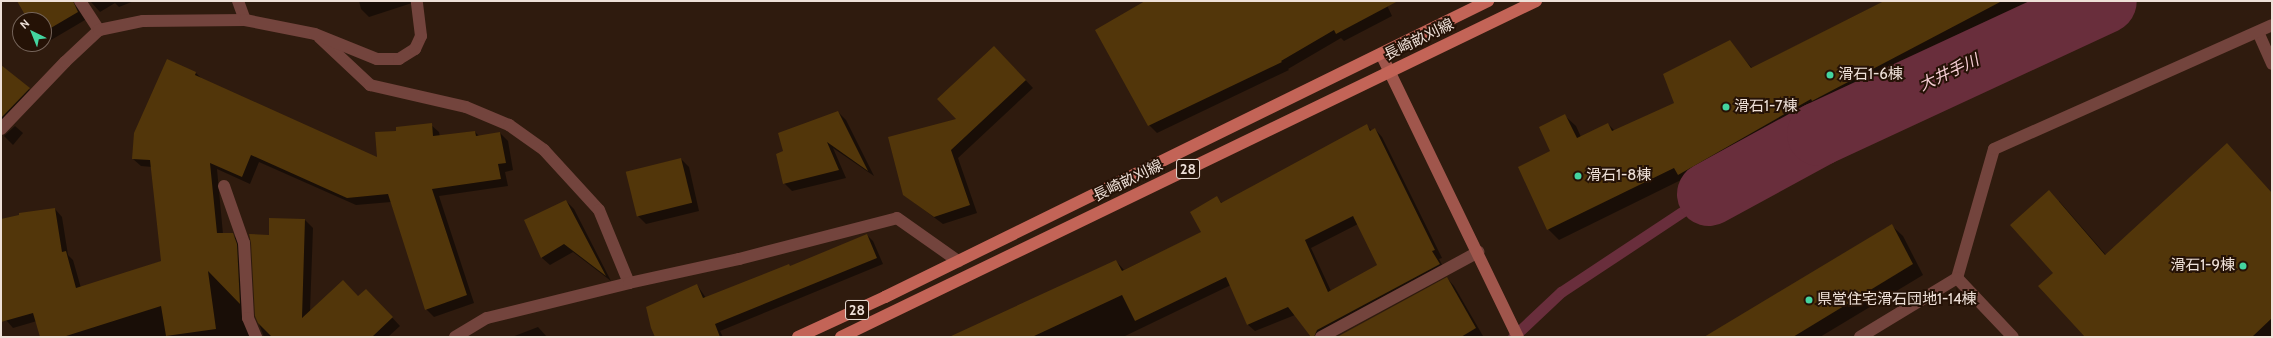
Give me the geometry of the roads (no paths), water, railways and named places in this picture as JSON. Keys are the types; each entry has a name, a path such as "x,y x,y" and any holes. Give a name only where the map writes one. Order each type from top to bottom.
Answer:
{"main road":[{"name":"長崎畝刈線","path":"798,337 958,261 1488,1"},
{"name":"長崎畝刈線","path":"841,337 1536,1"}],"street":[{"path":"80,1 99,30"},
{"path":"238,1 245,20"},
{"path":"1,129 64,62 99,30 143,21 245,20 315,34 377,59 398,59 415,49 421,36 417,1"},
{"path":"1860,337 1957,278 1994,149 2272,25"},
{"path":"2258,32 2272,64"},
{"path":"315,34 370,85 466,106 509,125 544,150 599,210 629,283"},
{"path":"1380,54 1478,252 1518,337"},
{"path":"224,186 244,243 248,318 256,337"},
{"path":"455,337 487,318 629,283 740,259 897,218 958,261"},
{"path":"1321,337 1478,252"},
{"path":"1957,278 2013,337"}],"waterway":[{"name":"大井手川","path":"1709,194 1819,134 2105,1"},
{"path":"1513,337 1561,292 1709,194"}],"place":[{"name":"滑石1-6棟","path":"1830,75"},
{"name":"滑石1-7棟","path":"1726,107"},
{"name":"滑石1-8棟","path":"1578,176"},
{"name":"滑石1-9棟","path":"2243,266"},
{"name":"県営住宅滑石団地1-14棟","path":"1809,300"}]}
